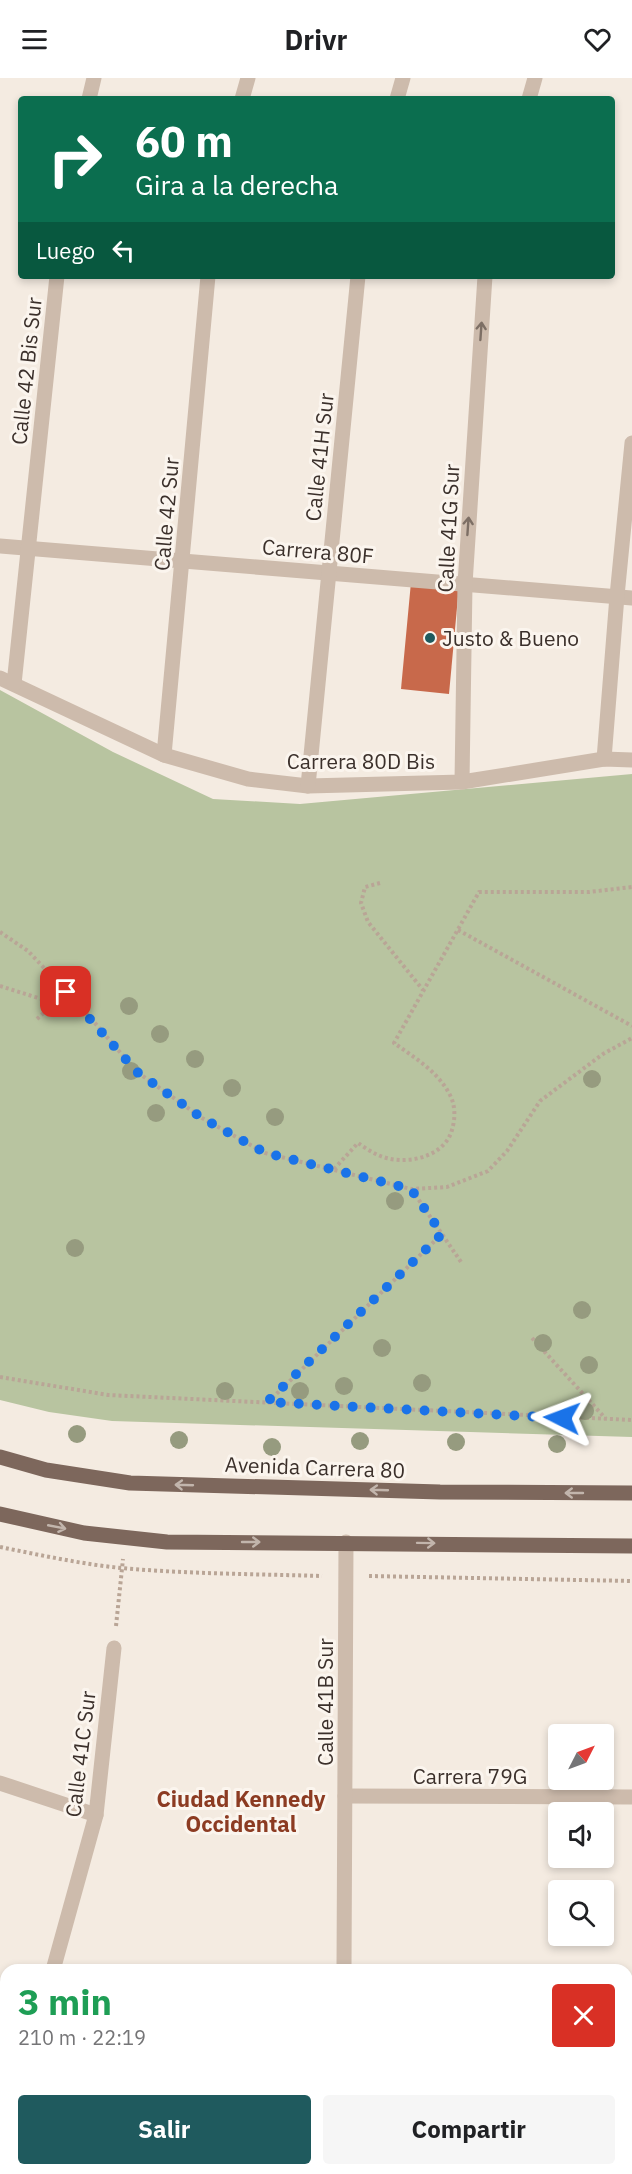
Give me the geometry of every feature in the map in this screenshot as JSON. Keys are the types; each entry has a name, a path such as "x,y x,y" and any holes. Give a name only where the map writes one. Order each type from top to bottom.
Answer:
{"main road":[{"name":"Avenida Carrera 80","path":"0,1457 46,1470 130,1483 440,1492 632,1493"},
{"path":"0,1514 73,1531 125,1539 167,1542 632,1546"}],"street":[{"path":"90,96 94,78"},
{"path":"243,96 248,78"},
{"path":"398,96 403,78"},
{"path":"530,96 534,78"},
{"name":"Calle 42 Bis Sur","path":"7,681 29,548 57,279"},
{"name":"Calle 42 Sur","path":"164,755 208,279"},
{"name":"Calle 41H Sur","path":"308,786 358,279"},
{"name":"Calle 41G Sur","path":"462,782 465,584 485,279"},
{"path":"604,759 624,597 632,443"},
{"name":"Carrera 80F","path":"0,546 624,597"},
{"name":"Carrera 80D Bis","path":"7,681 164,755 248,779 308,786 462,782 604,759 632,760"},
{"name":"Calle 41B Sur","path":"344,1964 346,1542"},
{"name":"Calle 41C Sur","path":"55,1964 96,1815 114,1648"},
{"path":"0,1783 96,1815"},
{"name":"Carrera 79G","path":"345,1797 632,1797"}],"path":[{"path":"380,883 365,887 361,903 368,922 423,991"},
{"path":"333,1170 358,1143 379,1156 412,1159 432,1155 449,1138 455,1120 452,1098 429,1068 394,1043 479,892 589,892 632,887"},
{"path":"458,930 632,1026"},
{"path":"0,932 28,951 137,1072 202,1118 266,1153 411,1189 447,1186 488,1171 507,1151 540,1101 603,1054 632,1038"},
{"path":"0,986 54,1003"},
{"path":"37,1019 66,992"},
{"path":"411,1189 461,1262"},
{"path":"267,1402 442,1234"},
{"path":"532,1338 607,1420"},
{"path":"0,1377 108,1395 632,1420"},
{"path":"114,1648 125,1539"},
{"path":"0,1547 122,1568 235,1574 632,1581"}],"green space":[{"path":"0,690 113,752 213,799 300,804 632,774 632,1437 112,1421 49,1412 0,1400"}],"building":[{"name":"Justo & Bueno","path":"411,582 459,586 449,694 401,689"}],"place":[{"name":"Justo & Bueno","path":"430,638"}],"district":[{"name":"Ciudad Kennedy Occidental","path":"241,1811"}],"route":[{"path":"66,992 137,1072 202,1118 266,1153 411,1189 442,1234 267,1402 562,1418"}]}
